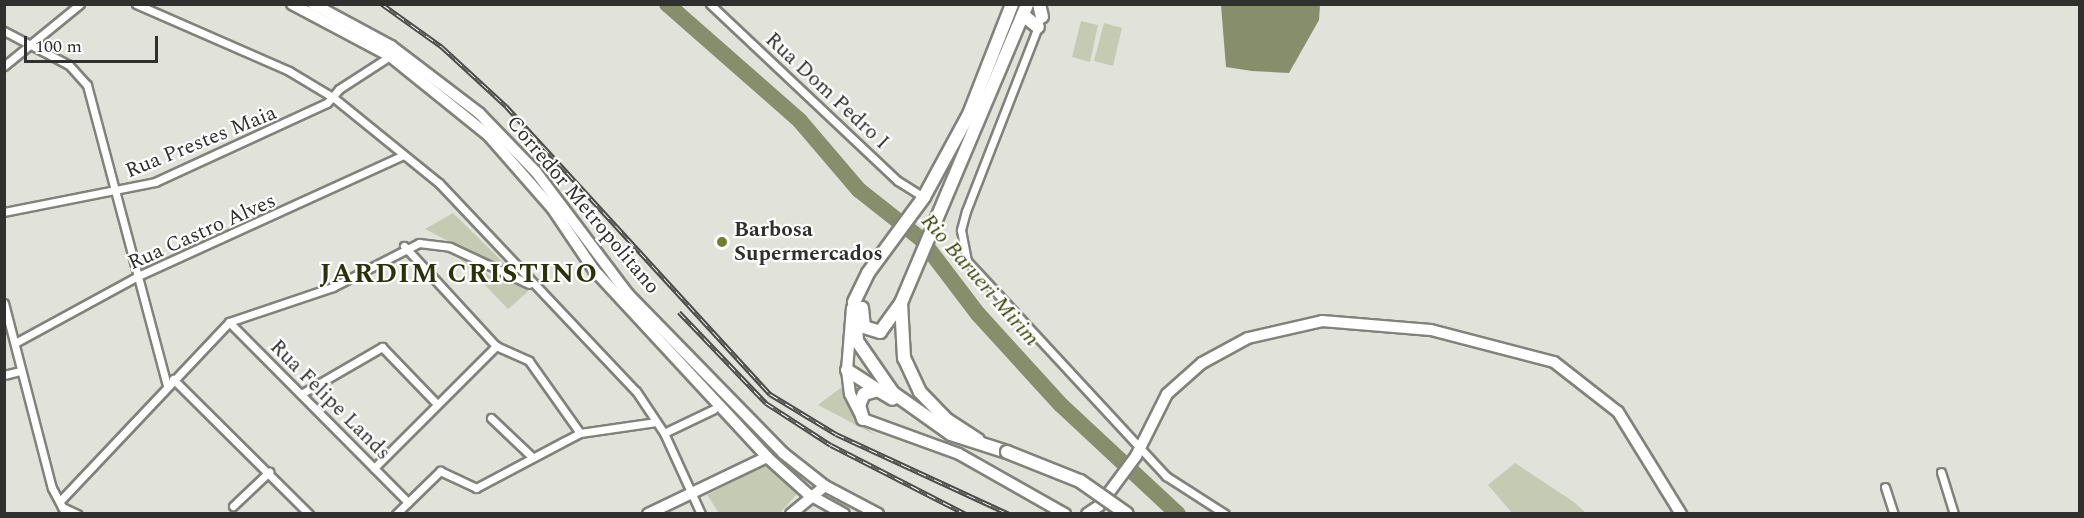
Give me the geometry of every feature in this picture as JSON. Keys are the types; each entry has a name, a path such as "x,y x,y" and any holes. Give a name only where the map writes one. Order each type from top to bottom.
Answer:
{"highway":[{"path":"912,411 864,356 857,341 854,302 862,286 924,197 969,114 1012,4"},
{"path":"1039,4 1040,22"},
{"path":"862,286 861,320 872,332 888,325 901,303 1025,10 1040,22"},
{"path":"924,197 936,222"},
{"path":"901,303 904,358 920,392 946,420 992,448"},
{"path":"847,370 966,442 1007,452 1080,481 1127,513"},
{"path":"863,419 859,405 864,394 878,390"}],"main road":[{"path":"291,4 446,86"},
{"name":"Corredor Metropolitano","path":"313,4 391,46 446,86 536,172 628,294 783,453 825,486 878,513"},
{"path":"390,56 488,135 522,170 594,270 767,458 808,494 844,513"},
{"path":"854,302 847,370 850,394 863,419 959,454 1065,513"},
{"path":"1086,513 1116,483 1138,453 1167,394 1202,363 1248,338 1322,321 1431,330 1554,362 1604,397 1643,447 1681,513"},
{"path":"648,513 767,458"},
{"path":"791,513 808,494 825,486"}],"street":[{"path":"4,66 80,4"},
{"path":"136,4 289,71 334,98 439,183 531,285 624,376 664,434 690,494 701,513"},
{"name":"Rua Dom Pedro I","path":"710,4 898,181 924,197"},
{"path":"1040,22 974,187 962,246 979,279 1138,453 1186,492 1225,513"},
{"path":"4,31 32,44 81,74 117,193 167,386"},
{"name":"Rua Prestes Maia","path":"4,212 117,193 260,139 334,98 339,89 390,56"},
{"name":"Rua Castro Alves","path":"15,343 138,276 403,154"},
{"path":"63,507 173,379 229,322 333,287 404,246 450,247 531,285"},
{"path":"404,246 496,346 529,361 579,433"},
{"path":"4,303 20,371 63,507 77,513"},
{"name":"Rua Felipe Lands","path":"229,322 408,502"},
{"path":"374,468 496,346"},
{"path":"300,394 382,347 437,404"},
{"path":"4,375 20,371"},
{"path":"173,379 309,513"},
{"path":"664,434 714,409"},
{"path":"491,418 531,456"},
{"path":"396,513 435,474 476,488 531,456 579,433 656,422"},
{"path":"233,506 269,472"},
{"path":"1941,472 1954,513"},
{"path":"1884,487 1894,513"}],"shaded area":[{"path":"1221,5 1320,5 1319,20 1289,73 1252,71 1226,67"},
{"path":"1081,21 1098,25 1090,62 1072,57"},
{"path":"1104,23 1122,28 1113,66 1094,61"},
{"path":"453,213 510,269 509,273 425,229"},
{"path":"460,259 494,278 531,289 508,309"},
{"path":"843,386 857,420 875,435 818,405"},
{"path":"1515,463 1574,502 1586,513 1512,513 1488,485"},
{"path":"768,464 798,493 779,514 719,513 707,495"}],"waterway":[{"name":"Rio Barueri Mirim","path":"667,4 800,121 859,190 921,239 978,314 1060,404 1178,514"}],"railway":[{"path":"382,4 442,47 506,106 770,394 836,434 1009,514"},
{"path":"679,312 766,403 831,445 966,514"}],"place":[{"name":"Barbosa Supermercados","path":"722,242"}],"district":[{"name":"JARDIM CRISTINO","path":"459,275"}]}
